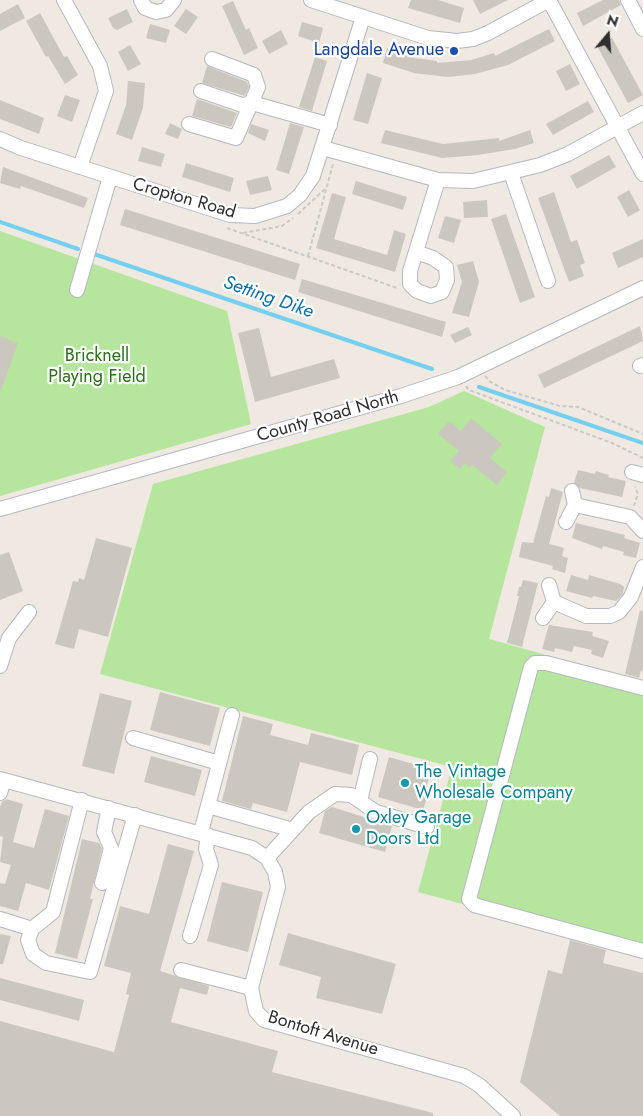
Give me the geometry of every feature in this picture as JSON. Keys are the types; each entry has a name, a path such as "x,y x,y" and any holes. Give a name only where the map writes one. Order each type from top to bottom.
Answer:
{"street":[{"path":"64,0 100,66 106,91 80,167"},
{"path":"141,0 145,8 156,12 166,10 174,0"},
{"path":"311,0 428,38 457,41 473,38 488,32 549,0 643,174"},
{"path":"628,0 643,29"},
{"name":"Cropton Road","path":"0,139 222,213 255,216 287,206 300,196 330,150 330,125 363,17"},
{"path":"189,124 236,138 258,87 254,75 212,58"},
{"path":"201,92 242,105 252,103 330,125"},
{"path":"330,150 438,180 473,181 511,173 568,154 643,113"},
{"path":"511,173 548,281"},
{"path":"77,290 110,177"},
{"path":"416,252 433,258 446,267 447,280 442,292 431,296 417,291 410,284 410,272 416,252 438,180"},
{"name":"County Road North","path":"0,509 392,398 458,377 643,288"},
{"path":"566,522 575,506 572,492"},
{"path":"575,506 630,517 643,531"},
{"path":"554,602 586,616 610,616 619,612 631,597 643,567"},
{"path":"549,584 554,602"},
{"path":"543,618 554,602"},
{"path":"0,666 10,638 29,612"},
{"path":"643,688 546,662 535,663 531,666 469,899 474,905 643,951"},
{"path":"190,936 211,865 206,849 205,833 208,806 232,715"},
{"path":"133,738 219,763"},
{"path":"360,801 370,759"},
{"path":"1,784 82,800 205,833 252,848 267,858 309,812 335,794 350,795 376,812 427,827"},
{"path":"82,800 53,912 32,929 28,940 33,954 46,963 90,972 135,815"},
{"path":"208,806 293,830"},
{"path":"102,883 111,848 104,832 109,808"},
{"name":"Bontoft Avenue","path":"267,858 274,872 278,887 251,988 256,1011 264,1020 464,1076 479,1085 512,1116"},
{"path":"0,919 32,929"},
{"path":"181,970 251,988"}],"path":[{"path":"308,256 330,150"},
{"path":"222,213 220,226 397,288 417,291"},
{"path":"479,367 489,381 505,390 560,406 578,407 643,434"},
{"path":"458,377 470,390 612,443 643,458"},
{"path":"630,517 638,494 638,473"}],"green space":[{"name":"Bricknell Playing Field","path":"0,231 227,311 251,424 0,496"},
{"path":"464,391 545,427 489,639 643,682 643,953 418,892 452,767 100,674 153,484 429,407"}],"building":[{"path":"411,0 438,0 464,8 460,23 408,8"},
{"path":"473,0 508,0 480,14"},
{"path":"603,0 619,0 621,5 583,26 577,13"},
{"path":"233,1 246,30 249,28 258,48 244,55 222,6"},
{"path":"18,4 25,18 0,31 0,14"},
{"path":"127,9 133,22 117,30 113,28 108,18"},
{"path":"186,9 198,17 186,34 174,26"},
{"path":"40,13 64,57 67,56 78,75 65,84 48,56 46,57 26,21"},
{"path":"302,22 323,28 319,43 298,36"},
{"path":"150,24 170,30 166,43 146,38"},
{"path":"549,29 555,41 508,65 475,74 448,77 414,73 383,63 387,48 408,55 407,57 437,61 437,63 471,60 494,53 495,56"},
{"path":"281,30 288,44 269,54 262,41"},
{"path":"612,38 643,95 628,103 597,46"},
{"path":"130,45 141,64 128,71 118,52"},
{"path":"315,57 327,61 312,111 299,107"},
{"path":"570,64 580,84 566,91 556,71"},
{"path":"207,66 247,82 249,87 245,96 202,83"},
{"path":"367,73 382,78 368,124 353,120"},
{"path":"128,81 145,83 143,108 132,140 116,134 126,105"},
{"path":"65,95 80,100 72,122 57,116"},
{"path":"197,99 237,113 231,127 192,116"},
{"path":"0,100 44,118 39,134 0,119"},
{"path":"588,101 594,112 553,135 546,124"},
{"path":"170,123 182,129 178,139 165,134"},
{"path":"290,123 304,127 289,174 276,170"},
{"path":"251,124 269,130 265,141 248,133"},
{"path":"385,130 443,144 499,138 499,141 530,130 534,143 515,149 442,158 381,143"},
{"path":"142,147 165,154 161,167 138,161"},
{"path":"609,155 616,167 577,189 570,176"},
{"path":"186,163 234,178 230,192 182,177"},
{"path":"3,167 88,198 84,208 21,186 20,189 0,183"},
{"path":"268,176 272,190 250,195 246,181"},
{"path":"356,181 407,197 403,210 352,194"},
{"path":"629,190 640,210 628,217 617,197"},
{"path":"554,192 571,242 577,240 585,263 580,265 584,276 569,282 538,198"},
{"path":"332,193 346,197 334,239 387,255 394,230 406,234 395,272 316,248"},
{"path":"487,200 488,217 464,218 463,202"},
{"path":"125,209 300,264 295,280 120,225"},
{"path":"506,214 535,297 520,303 491,219"},
{"path":"445,216 461,220 454,243 438,238"},
{"path":"643,239 643,257 618,268 612,253"},
{"path":"473,261 479,282 469,317 452,313 462,282 457,265"},
{"path":"302,279 446,322 442,337 298,292"},
{"path":"640,326 643,341 544,388 538,375"},
{"path":"468,327 472,335 455,343 450,335"},
{"path":"259,328 271,377 334,359 340,378 255,402 238,333"},
{"path":"0,336 18,343 1,390 0,389"},
{"path":"471,418 502,444 490,458 507,472 497,485 472,465 470,468 465,463 460,469 450,461 459,451 438,434 449,421 461,431"},
{"path":"578,470 595,474 596,471 609,475 608,477 626,481 622,497 580,488 574,483"},
{"path":"551,488 563,492 549,544 564,548 562,556 568,558 565,573 552,569 553,566 519,557 522,542 533,543 546,496 549,497"},
{"path":"576,523 625,535 624,538 640,543 636,558 623,555 624,552 603,546 602,549 572,538"},
{"path":"96,538 132,548 108,637 79,629 74,649 55,644 73,581 78,582 79,578 84,580"},
{"path":"9,552 23,591 0,600 0,555"},
{"path":"571,575 588,580 589,575 620,584 624,587 623,594 616,601 593,596 592,598 566,591"},
{"path":"523,580 538,583 522,647 507,643 519,596 517,596 519,587 521,587"},
{"path":"640,610 643,611 643,671 641,670 639,678 625,674"},
{"path":"549,625 593,632 592,636 609,641 603,658 591,654 592,650 574,646 572,652 555,648 554,652 542,649"},
{"path":"160,692 220,708 210,746 150,730"},
{"path":"100,693 132,701 114,774 82,766"},
{"path":"243,716 273,724 270,735 308,745 311,733 359,745 352,775 300,762 287,812 253,803 251,809 222,801"},
{"path":"151,756 202,770 195,796 144,782"},
{"name":"The Vintage Wholesale Company","path":"389,757 431,769 424,796 427,797 423,810 378,797"},
{"path":"6,799 23,804 13,842 34,848 45,809 69,816 49,890 26,883 18,911 0,906 0,883 5,884 11,865 0,862 3,837 0,836 0,807"},
{"name":"Oxley Garage Doors Ltd","path":"332,807 392,826 385,852 319,833 325,811"},
{"path":"82,839 99,843 102,849 90,899 93,899 77,959 55,953"},
{"path":"168,844 194,851 160,971 209,986 207,995 180,988 171,1022 278,1051 272,1072 433,1113 433,1116 0,1116 0,1021 114,1052 129,995 126,994 131,973 104,966 120,906 149,914"},
{"path":"222,882 263,892 248,952 207,941"},
{"path":"288,933 396,964 382,1014 316,998 321,977 279,965"},
{"path":"0,934 11,936 3,964 0,964"},
{"path":"570,940 606,950 603,963 643,973 643,1116 560,1116 520,1082 548,970 562,974"},
{"path":"0,978 84,1000 79,1021 0,1000"}],"waterway":[{"name":"Setting Dike","path":"0,222 78,249"},
{"name":"Setting Dike","path":"94,254 432,369"},
{"name":"Setting Dike","path":"479,387 643,443"}],"place":[{"name":"Langdale Avenue","path":"454,51"},
{"name":"The Vintage Wholesale Company","path":"405,783"},
{"name":"Oxley Garage Doors Ltd","path":"356,829"}]}
